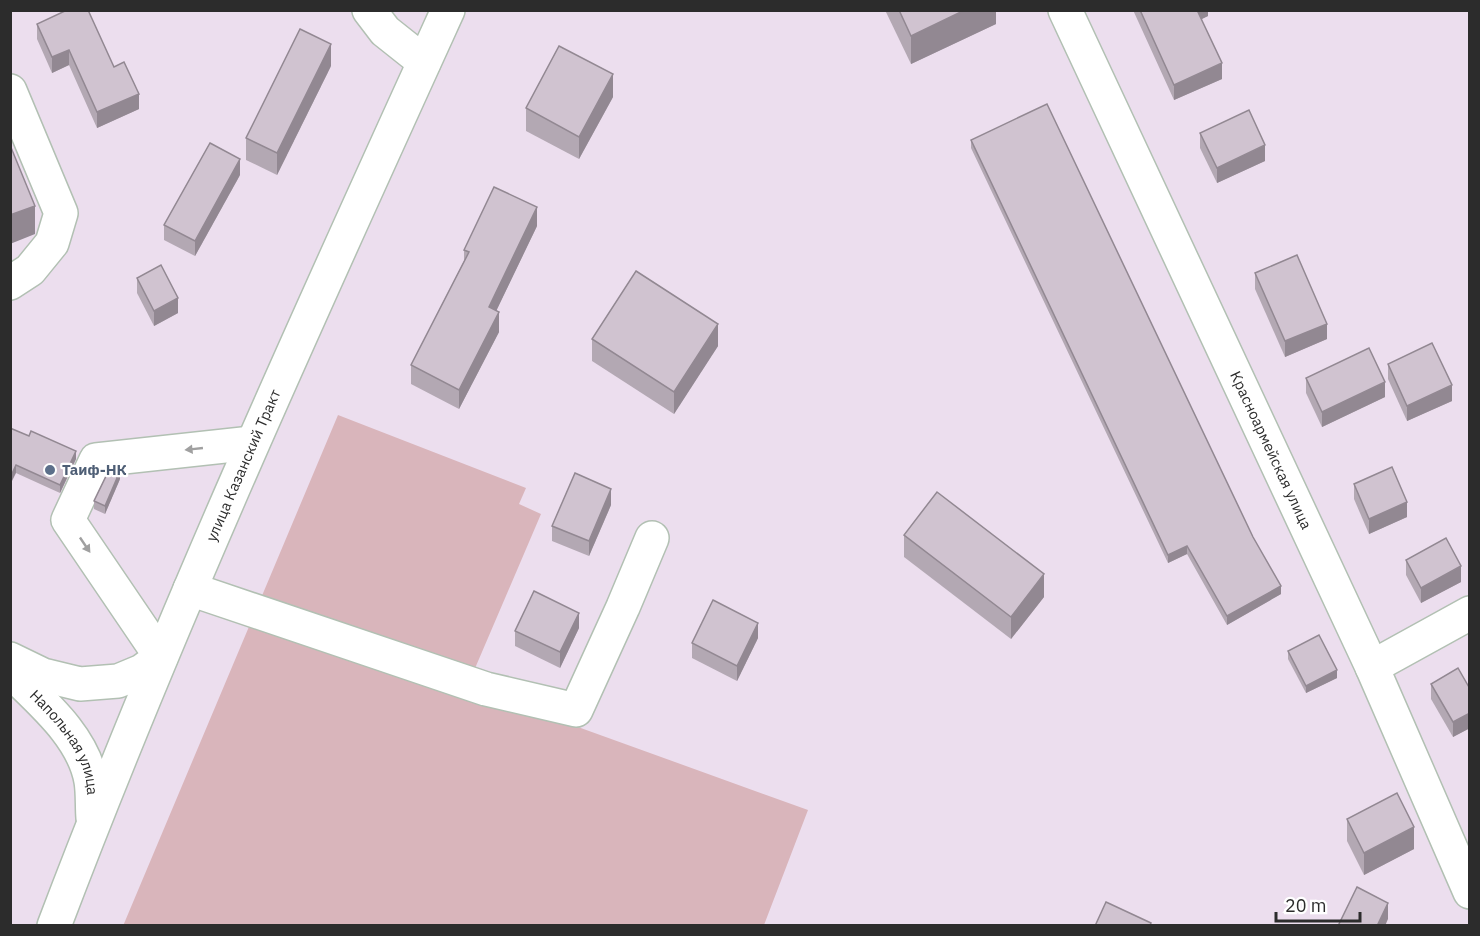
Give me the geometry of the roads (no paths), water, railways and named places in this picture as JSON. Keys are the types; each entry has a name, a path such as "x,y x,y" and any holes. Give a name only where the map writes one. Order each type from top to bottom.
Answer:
{"street":[{"path":"369,10 385,31 424,62"},
{"name":"улица Казанский Тракт","path":"54,926 93,823 161,657 252,443 448,10"},
{"name":"Красноармейская улица","path":"1065,10 1372,667 1470,892"},
{"path":"10,91 61,213 52,243 30,270 10,283"},
{"path":"10,659 43,675 80,684 118,681 142,671 161,657 68,520 96,460 252,443"},
{"path":"190,589 486,689 576,710 652,538"},
{"path":"1372,667 1470,613"},
{"name":"Напольная улица","path":"10,671 56,717 80,748 91,781 93,823"}],"place":[{"name":"Таиф-НК","path":"50,470"}]}
